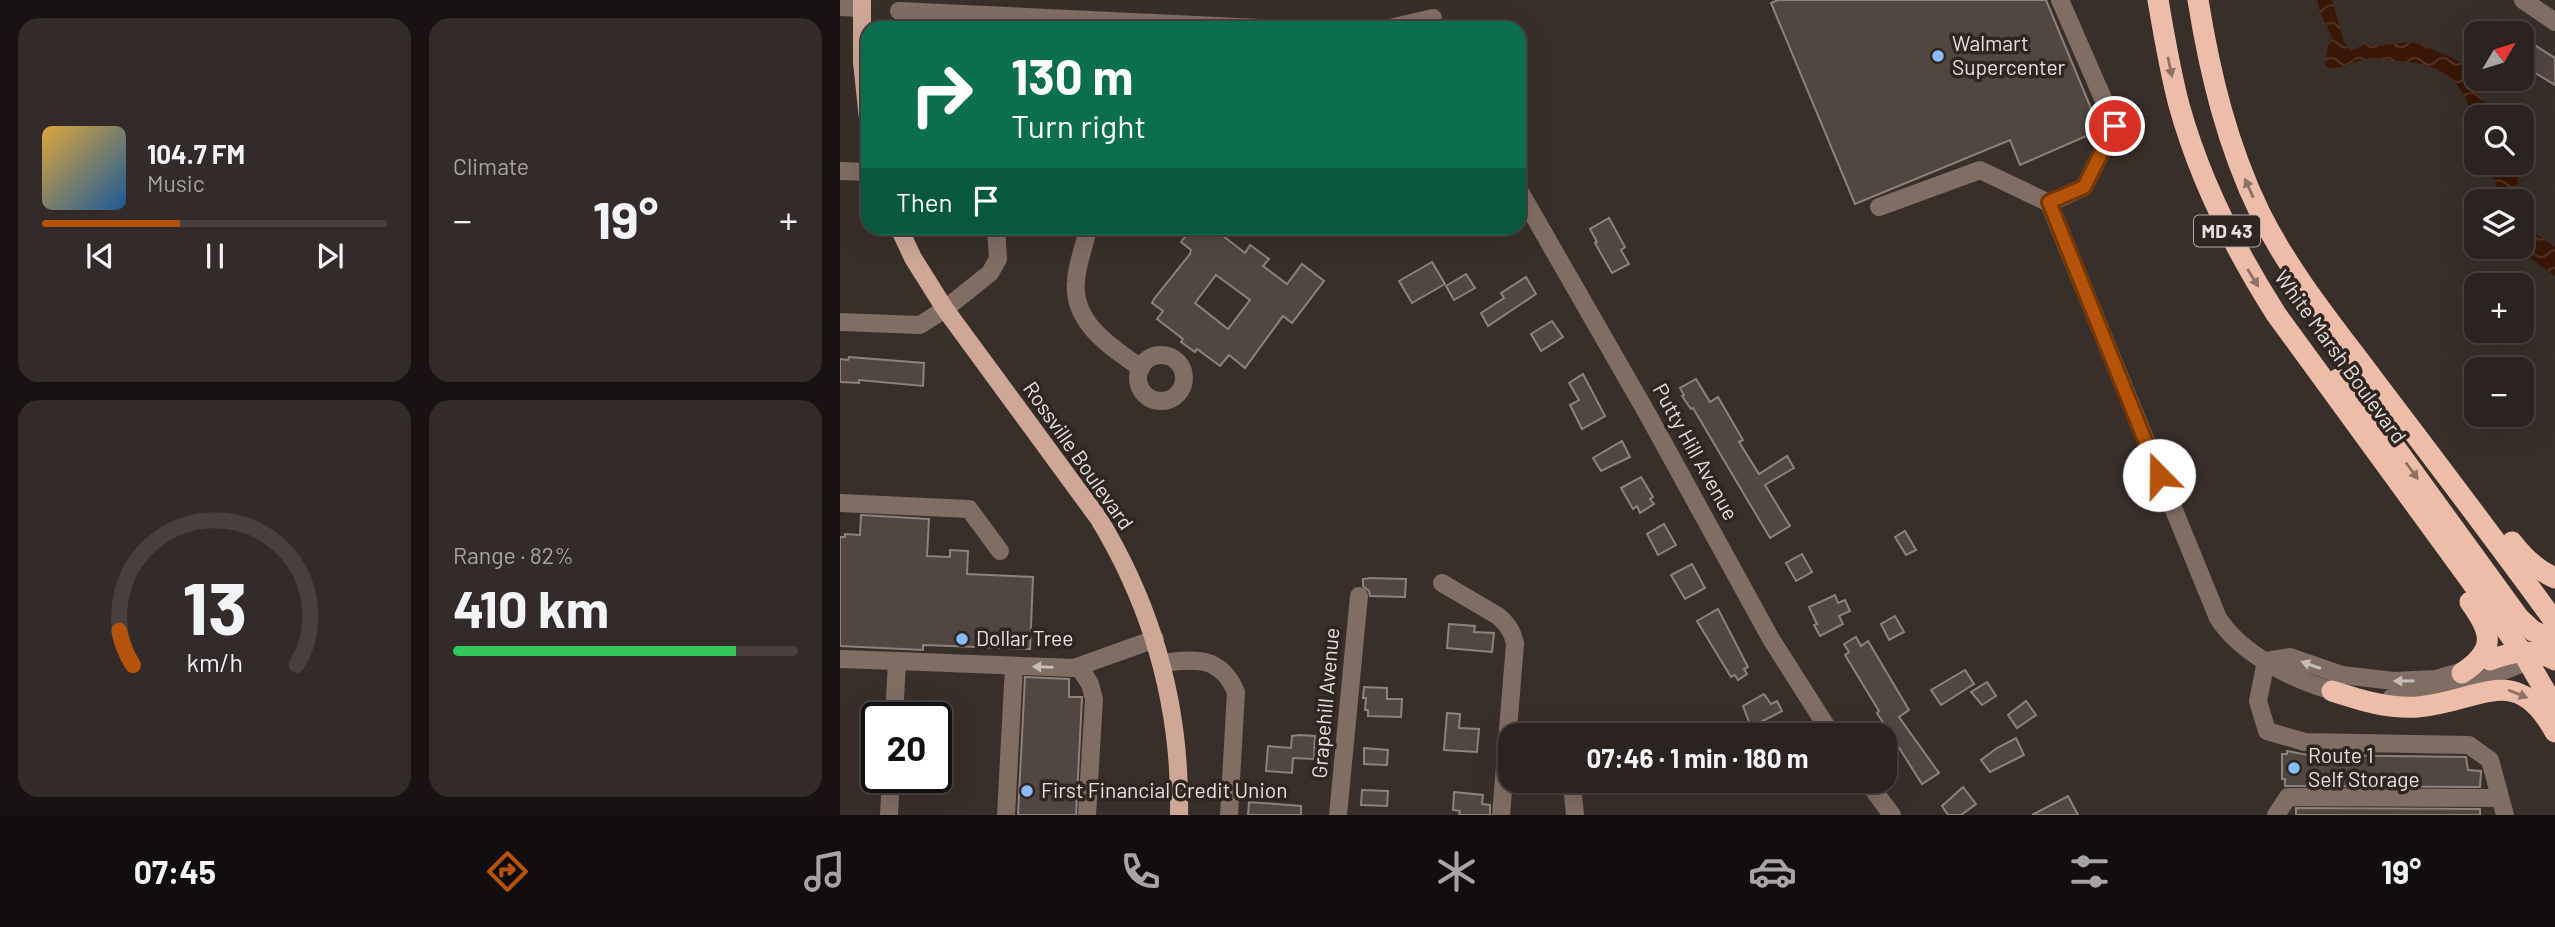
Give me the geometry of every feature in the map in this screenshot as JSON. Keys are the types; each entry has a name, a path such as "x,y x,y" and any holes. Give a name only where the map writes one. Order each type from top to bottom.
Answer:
{"highway":[{"name":"White Marsh Boulevard","path":"2158,0 2179,104 2211,198 2253,278 2276,314 2328,383 2542,644"},
{"name":"White Marsh Boulevard","path":"2198,0 2222,118 2248,186 2270,232 2542,644 2555,708"},
{"path":"2270,232 2309,286 2441,449 2516,547 2541,572 2555,578"},
{"path":"2302,348 2360,400 2519,618 2542,644 2490,660"},
{"path":"2328,383 2352,431 2380,477 2485,623 2488,640 2485,653 2462,673"},
{"path":"2332,691 2365,701 2409,707 2448,703 2488,691 2507,689 2521,693 2533,701 2555,732"}],"main road":[{"name":"Rossville Boulevard","path":"903,235 913,258 945,309 1099,520 1135,586 1163,663 1175,727 1180,815"}],"street":[{"path":"2049,202 2084,187 2115,126 2060,0"},
{"path":"2523,0 2555,22"},
{"path":"840,7 862,4"},
{"path":"899,11 1111,21"},
{"path":"1413,21 1432,15"},
{"path":"1880,207 1980,170 2049,202 2213,608 2228,633 2266,661 2292,676 2332,691 2370,698 2438,694 2467,687 2542,644"},
{"path":"840,171 861,172"},
{"name":"Putty Hill Avenue","path":"1526,203 1648,415 1771,639 1824,723"},
{"path":"840,322 920,325 945,309 990,272 998,259 996,235"},
{"path":"1086,235 1076,282 1084,320 1105,343 1140,368"},
{"path":"840,503 969,509 1000,551"},
{"path":"1442,583 1506,622 1514,637 1501,815"},
{"name":"Grapehill Avenue","path":"1338,815 1359,596"},
{"path":"840,659 1079,667 1155,639"},
{"path":"2266,661 2290,657 2342,675 2381,680 2425,681 2462,673 2490,660"},
{"path":"1163,663 1186,659 1209,662 1229,677 1236,692 1229,815"},
{"path":"895,702 897,661"},
{"path":"2266,661 2258,701 2267,731 2305,742 2469,745 2490,760 2502,806 2288,797 2276,815"},
{"path":"1006,815 1014,666"},
{"path":"1079,667 1090,684 1094,699 1087,815"},
{"path":"889,815 890,793"},
{"path":"1573,793 1575,815"},
{"path":"1876,793 1892,815"}],"water":[{"path":"2317,0 2332,0 2344,42 2351,51 2365,44 2377,46 2408,42 2420,44 2453,58 2464,67 2464,91 2477,91 2487,105 2469,105 2452,80 2428,66 2412,62 2373,58 2340,67 2325,66 2328,46 2333,39 2320,13"},
{"path":"2492,175 2517,175 2519,189 2498,189"},
{"path":"2534,233 2555,247 2555,276 2532,259 2534,259"}],"building":[{"path":"1778,0 2046,0 2100,130 2020,165 2010,140 1855,204 1771,3"},
{"path":"2534,45 2555,58 2555,85 2534,72"},
{"path":"1609,218 1625,247 1621,250 1629,264 1612,273 1590,229"},
{"path":"1186,235 1222,235 1245,253 1250,245 1269,259 1263,266 1287,284 1302,264 1324,281 1292,323 1283,316 1245,368 1229,355 1220,366 1197,349 1195,352 1181,342 1183,339 1157,319 1163,311 1152,303 1191,250 1181,242","holes":["1216,275 1250,300 1228,329 1195,303"]},
{"path":"1432,262 1445,284 1412,303 1399,281"},
{"path":"1466,274 1475,288 1454,300 1446,286"},
{"path":"1526,277 1536,294 1488,326 1481,313 1504,298 1501,293"},
{"path":"1552,321 1563,337 1541,351 1531,334"},
{"path":"849,357 924,363 923,386 859,380 859,383 840,382 840,359 848,360"},
{"path":"1583,374 1605,416 1582,429 1570,405 1579,400 1569,383"},
{"path":"1696,379 1710,402 1718,397 1743,440 1739,442 1759,474 1787,456 1794,468 1765,485 1790,526 1770,538 1693,408 1691,409 1682,396 1684,395 1680,388"},
{"path":"1622,441 1630,457 1601,471 1593,458"},
{"path":"1641,477 1653,497 1650,499 1654,504 1640,513 1637,506 1633,509 1621,488"},
{"path":"861,515 929,519 927,556 950,557 950,550 968,551 967,574 1033,577 1030,649 923,645 923,650 840,646 840,537 845,537 845,534 860,535"},
{"path":"1664,524 1676,545 1658,555 1647,534"},
{"path":"1905,531 1916,550 1906,555 1895,537"},
{"path":"1802,554 1812,572 1796,581 1786,563"},
{"path":"1692,564 1705,588 1685,599 1671,575"},
{"path":"1363,579 1406,579 1405,597 1370,596 1363,586"},
{"path":"1835,595 1838,603 1845,600 1850,611 1839,616 1843,624 1820,636 1809,607"},
{"path":"1718,609 1748,667 1744,669 1747,674 1738,680 1735,675 1731,677 1697,621"},
{"path":"1895,616 1904,632 1889,640 1881,624"},
{"path":"1449,624 1475,626 1474,632 1494,633 1492,652 1447,648"},
{"path":"1856,637 1861,646 1868,641 1909,710 1899,717 1939,773 1922,784 1897,745 1897,723 1883,723 1877,713 1879,711 1845,655 1849,652 1844,644"},
{"path":"1965,670 1974,684 1941,705 1931,690"},
{"path":"1025,677 1069,679 1069,697 1082,697 1076,815 1018,815"},
{"path":"1987,682 1996,696 1982,705 1971,692"},
{"path":"1364,687 1387,688 1387,699 1402,699 1401,717 1368,716 1368,710 1365,710 1366,698 1363,698"},
{"path":"1764,694 1771,704 1777,701 1782,711 1759,723 1749,723 1743,706"},
{"path":"2026,701 2036,715 2017,728 2008,715"},
{"path":"1447,713 1460,714 1459,728 1479,729 1477,752 1444,750"},
{"path":"1292,736 1315,736 1314,759 1293,758 1292,773 1266,771 1268,746 1291,748"},
{"path":"2016,738 2024,755 1990,772 1981,760"},
{"path":"1364,748 1388,750 1387,765 1364,764"},
{"path":"2287,751 2308,755 2466,757 2468,770 2481,771 2480,787 2285,786 2285,779 2282,779 2282,754 2287,754"},
{"path":"1963,787 1976,804 1961,815 1948,815 1942,806"},
{"path":"1362,790 1388,791 1387,806 1361,805"},
{"path":"1454,792 1483,795 1482,804 1490,805 1490,815 1459,815 1460,811 1453,810"},
{"path":"2068,796 2078,815 2032,815"},
{"path":"1249,802 1301,806 1301,815 1248,815"},
{"path":"2296,808 2480,809 2480,815 2296,815"}],"place":[{"name":"Walmart Supercenter","path":"1938,56"},
{"name":"Dollar Tree","path":"962,639"},
{"name":"Route 1 Self Storage","path":"2294,768"},
{"name":"First Financial Credit Union","path":"1027,791"}],"route":[{"path":"2115,126 2084,187 2049,202 2159,475"}]}
